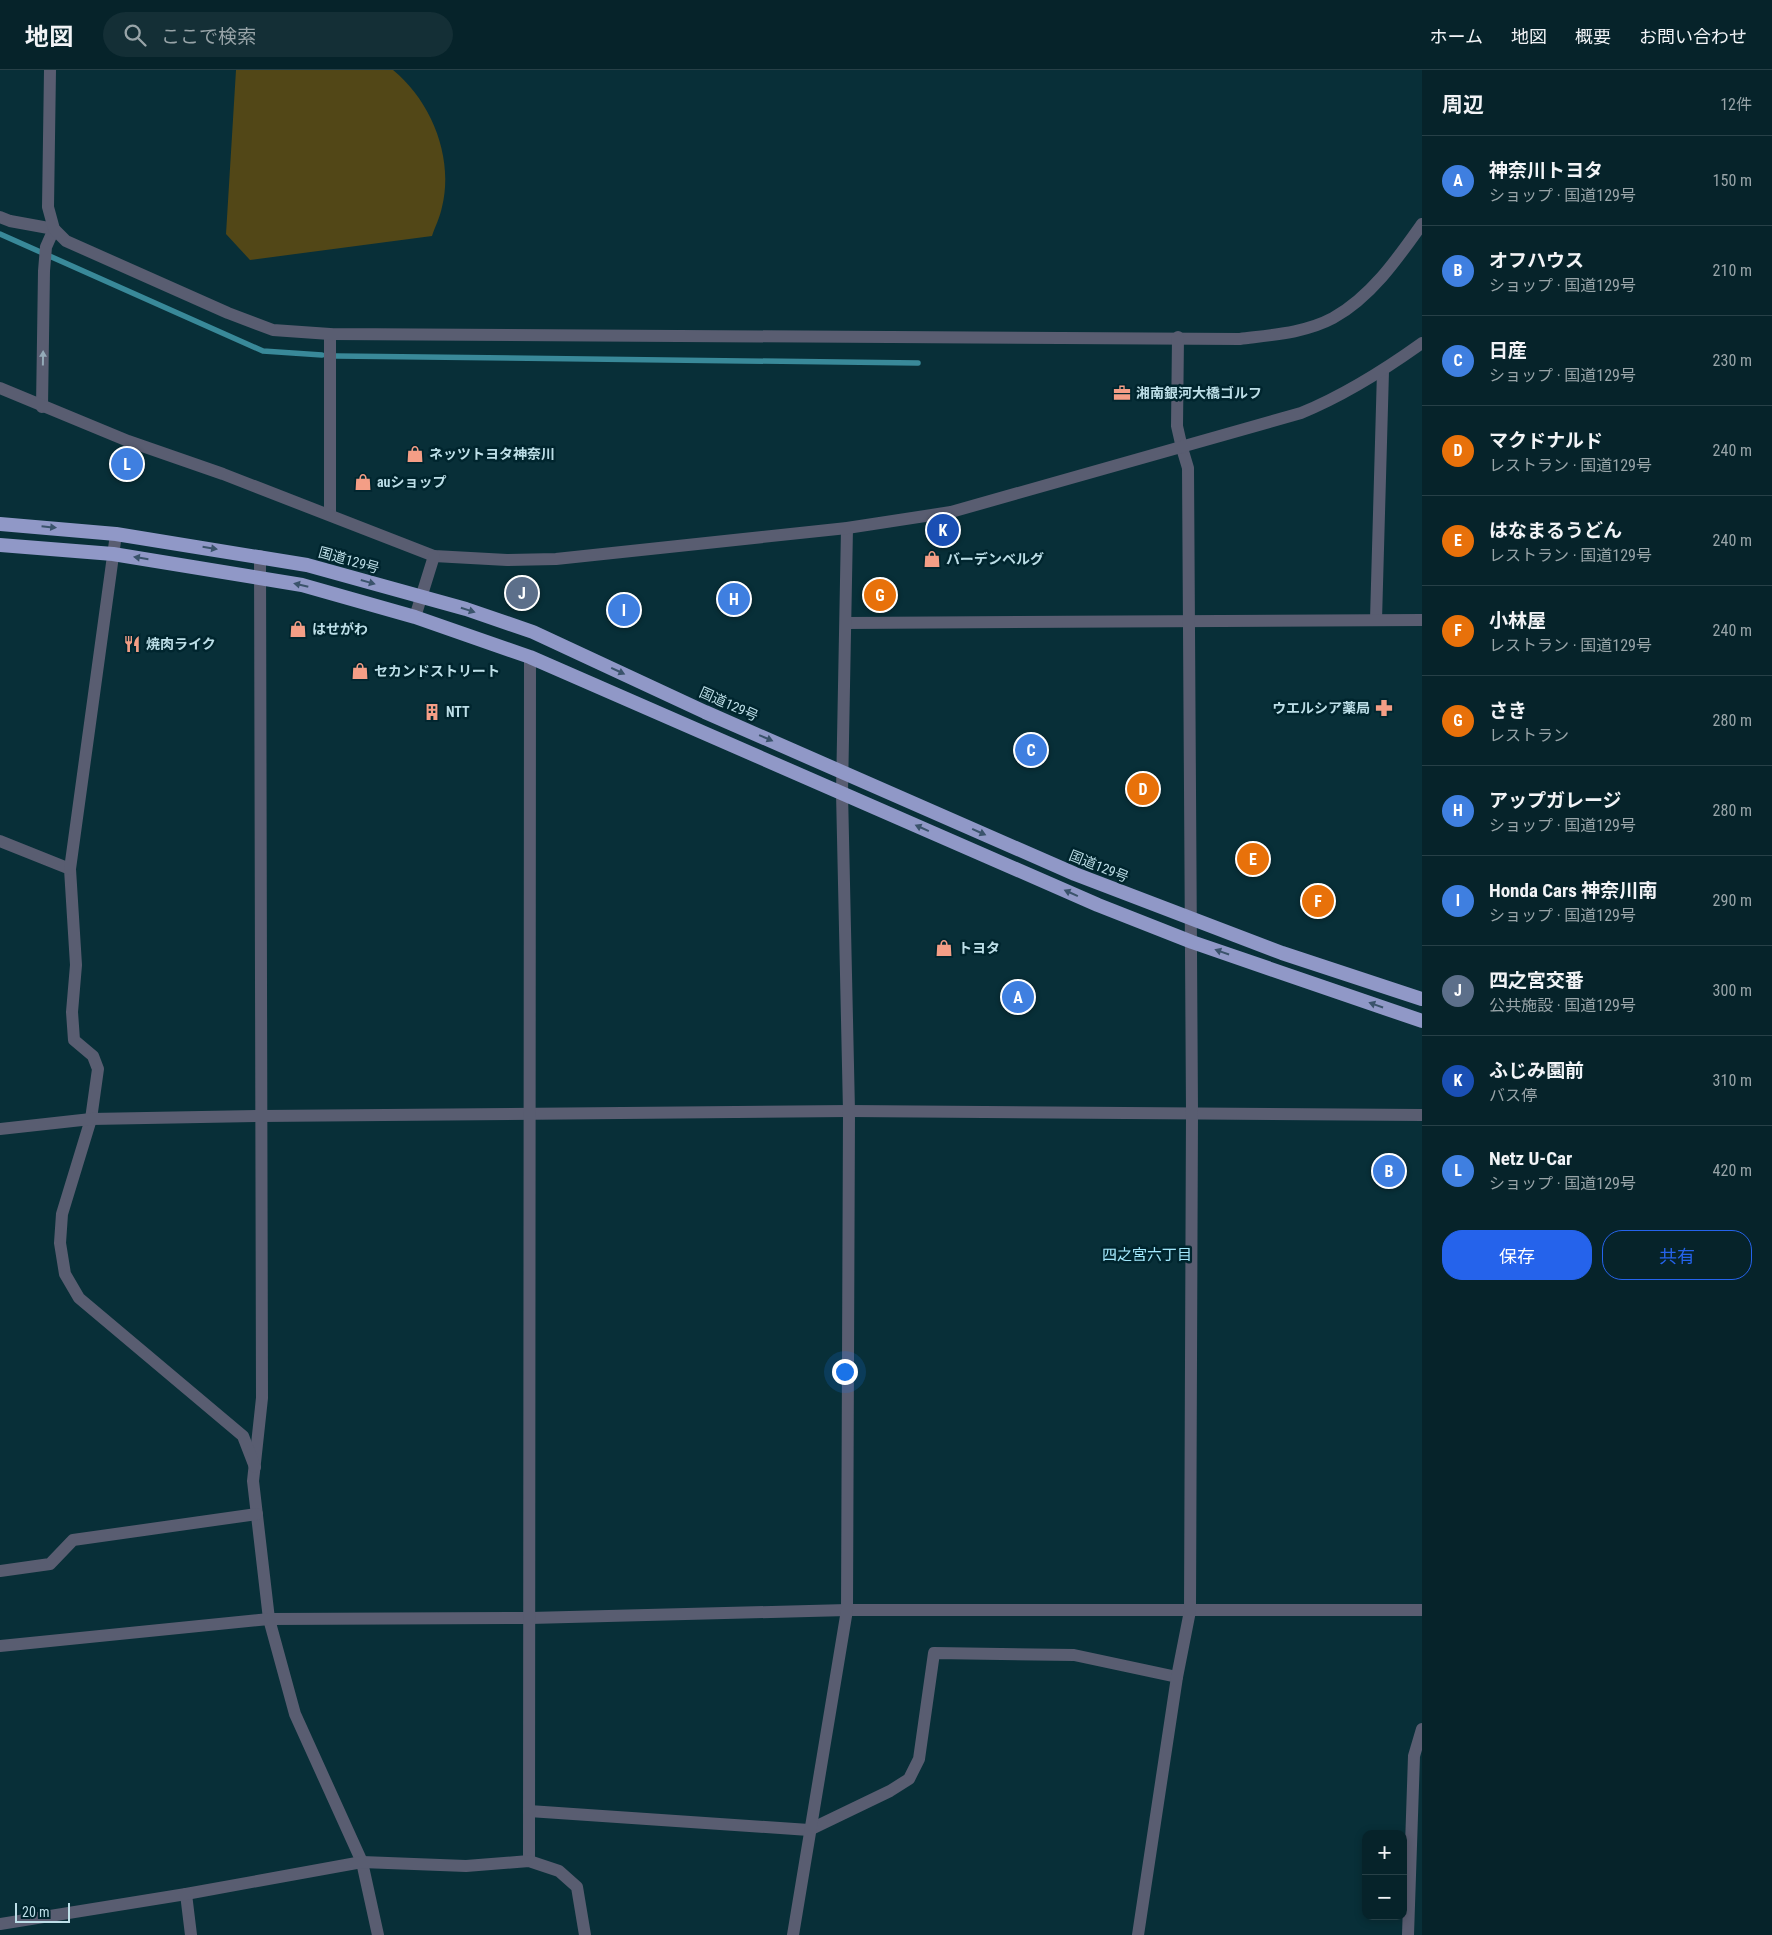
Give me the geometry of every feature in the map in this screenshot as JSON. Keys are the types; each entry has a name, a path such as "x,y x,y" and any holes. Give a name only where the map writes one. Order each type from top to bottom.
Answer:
{"highway":[{"name":"国道129号","path":"0,524 116,534 307,565 421,597 533,632 705,712 1075,874 1282,953 1422,999"},
{"path":"0,545 113,554 302,585 415,617 530,657 1098,905 1192,942 1422,1021"}],"street":[{"path":"50,70 48,207 54,229 66,241 228,314 273,330 330,334 1178,337 1240,339 1298,331 1333,318 1366,293 1396,260 1422,224"},
{"path":"0,217 10,222 54,229"},
{"path":"42,407 44,271 46,247 54,229"},
{"path":"330,334 330,515"},
{"path":"1138,1935 1177,1677 1190,1610 1192,942 1188,468 1177,426 1178,337"},
{"path":"0,388 42,407 434,556 507,560 556,559 847,528 951,512 1300,413 1332,401 1383,371 1422,343"},
{"path":"1376,620 1383,371"},
{"path":"794,1935 847,1610 849,1111 842,772 847,528"},
{"path":"116,534 70,869 76,965 72,1012 74,1040 92,1056 98,1069 91,1119 62,1214 60,1243 65,1274 79,1298 243,1436 256,1467"},
{"path":"260,556 262,1398 253,1481 269,1618 296,1714 362,1862 378,1935"},
{"path":"415,617 434,556"},
{"path":"846,623 1422,620"},
{"path":"529,1862 528,1115 530,657"},
{"path":"0,841 70,869"},
{"path":"0,1129 91,1119 261,1116 849,1111 1422,1115"},
{"path":"0,1572 50,1564 73,1540 257,1514"},
{"path":"0,1646 269,1618 530,1618 847,1610 1420,1611"},
{"path":"529,1811 810,1830 890,1791 909,1779 918,1759 934,1653 1074,1655 1177,1677"},
{"path":"1408,1935 1414,1756 1422,1729"},
{"path":"0,1924 186,1894 362,1862 466,1866 529,1862 559,1871 577,1886 585,1935"},
{"path":"186,1894 191,1935"}],"shaded area":[{"path":"236,70 393,70 407,83 429,114 437,132 442,151 445,169 445,188 441,211 432,236 250,260 226,234"}],"waterway":[{"path":"0,234 263,351 322,355"},
{"path":"336,356 918,363"}],"place":[{"name":"湘南銀河大橋ゴルフ","path":"1122,393"},
{"name":"ネッツトヨタ神奈川","path":"415,454"},
{"name":"Netz U-Car","path":"127,464"},
{"name":"auショップ","path":"363,482"},
{"name":"ふじみ園前","path":"943,530"},
{"name":"バーデンベルグ","path":"932,559"},
{"name":"四之宮交番","path":"522,593"},
{"name":"さき","path":"880,595"},
{"name":"アップガレージ","path":"734,599"},
{"name":"Honda Cars 神奈川南","path":"624,610"},
{"name":"はせがわ","path":"298,629"},
{"name":"焼肉ライク","path":"132,644"},
{"name":"セカンドストリート","path":"360,671"},
{"name":"ウエルシア薬局","path":"1384,708"},
{"name":"NTT","path":"432,712"},
{"name":"日産","path":"1031,750"},
{"name":"マクドナルド","path":"1143,789"},
{"name":"はなまるうどん","path":"1253,859"},
{"name":"小林屋","path":"1318,901"},
{"name":"トヨタ","path":"944,948"},
{"name":"神奈川トヨタ","path":"1018,997"},
{"name":"オフハウス","path":"1389,1171"}],"district":[{"name":"四之宮六丁目","path":"1147,1255"}]}
